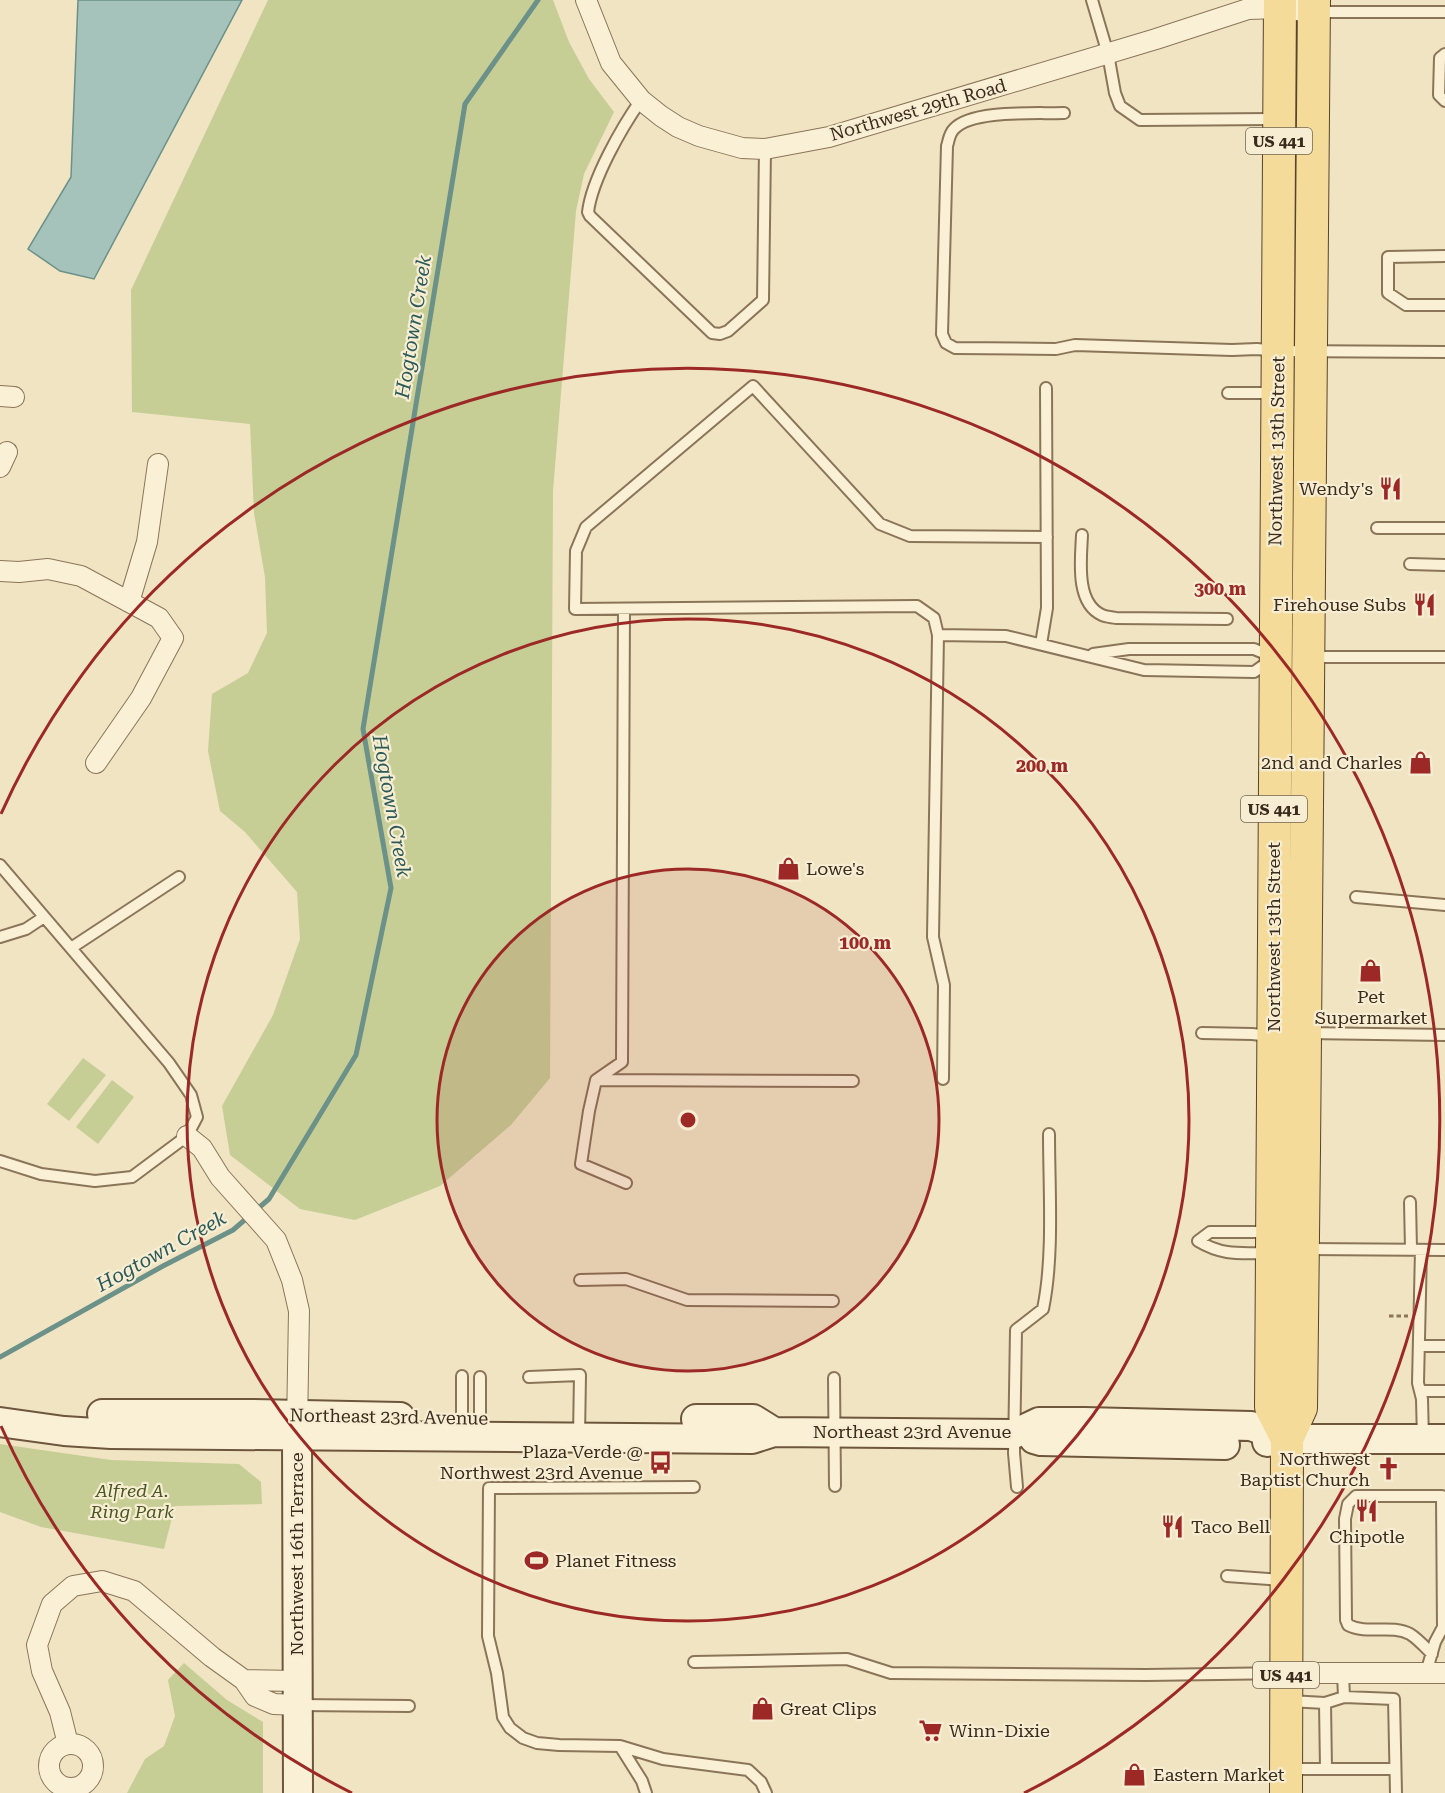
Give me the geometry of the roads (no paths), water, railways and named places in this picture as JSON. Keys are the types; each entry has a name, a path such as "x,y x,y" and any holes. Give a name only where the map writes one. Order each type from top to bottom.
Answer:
{"main road":[{"name":"Northwest 13th Street","path":"1280,4 1271,1407 1287,1439"},
{"name":"Northwest 13th Street","path":"1286,1781 1287,1439 1301,1408 1314,6"},
{"path":"1275,658 1309,657"},
{"path":"1274,961 1287,1004 1305,1033"},
{"path":"1273,1036 1291,1062 1305,1096"}],"street":[{"name":"Northwest 29th Road","path":"586,0 611,63 641,100 678,128 742,148 765,148 829,137 1108,54 1248,9 1280,4 1314,6"},
{"path":"129,602 147,542 158,464"},
{"path":"0,571 48,569 81,576 159,618 173,638 141,698 96,763"},
{"name":"Northwest 16th Terrace","path":"187,1136 202,1148 220,1177 276,1240 292,1280 299,1311 298,1793"},
{"name":"Northeast 23rd Avenue","path":"0,1410 297,1425 579,1428"},
{"name":"Northeast 23rd Avenue","path":"0,1422 64,1431 111,1434 471,1418 579,1428 752,1439 774,1432 1014,1434 1039,1422 1084,1422 1251,1426 1287,1439"},
{"path":"1014,1434 1041,1441 1250,1446 1287,1439 1434,1439"},
{"path":"68,1744 60,1712 42,1671 38,1645 52,1604 73,1586 102,1581 134,1591 212,1657 244,1680 255,1696 262,1700 274,1704 298,1693"},
{"path":"1286,1687 1343,1672 1434,1666"}],"lane":[{"path":"1092,0 1120,106 1140,120 1279,119"},
{"path":"1314,6 1445,12"},
{"path":"1445,54 1440,58 1439,78 1439,95 1445,101"},
{"path":"641,100 628,119 601,171 588,212 712,333 720,334 728,331 763,300 765,148"},
{"path":"1064,113 984,116 964,121 949,135 942,334 946,343 955,348 1056,349 1075,345 1311,352 1445,352"},
{"path":"1445,256 1388,257 1388,293 1406,305 1445,305"},
{"path":"943,1079 944,985 933,937 938,635 934,618 917,606 575,609 576,551 586,527 753,386 880,524 910,536 1047,537"},
{"path":"1041,644 1047,608 1046,388"},
{"path":"1228,393 1277,393"},
{"path":"1377,528 1445,528"},
{"path":"1082,535 1081,581 1088,603 1101,615 1116,618 1227,619"},
{"path":"1410,564 1445,565"},
{"path":"624,609 622,1062 596,1080 582,1164 626,1183"},
{"path":"938,635 1006,636 1144,670 1254,672 1275,658"},
{"path":"1087,655 1129,649 1254,649 1275,658"},
{"path":"1309,657 1445,657"},
{"path":"0,865 169,1063 191,1095 197,1117 187,1136 132,1177 95,1181 41,1174 0,1161"},
{"path":"71,948 179,877"},
{"path":"1356,897 1445,905"},
{"path":"0,938 26,929 44,917"},
{"path":"1202,1033 1273,1036"},
{"path":"1305,1033 1445,1035"},
{"path":"596,1080 853,1081"},
{"path":"1017,1487 1014,1434 1016,1329 1043,1309 1046,1294 1049,1241 1049,1134"},
{"path":"1410,1202 1416,1249 1418,1383 1434,1439"},
{"path":"1210,1232 1272,1242 1223,1253 1198,1241 1210,1232"},
{"path":"1303,1249 1445,1250"},
{"path":"580,1280 626,1279 687,1299 833,1301"},
{"path":"1419,1346 1445,1346"},
{"path":"529,1377 580,1375 579,1428"},
{"path":"462,1376 471,1418"},
{"path":"471,1418 480,1377"},
{"path":"834,1378 835,1486"},
{"path":"1420,1391 1445,1391"},
{"path":"694,1487 489,1488 488,1636 497,1673 503,1717 516,1733 537,1743 620,1746 663,1759 748,1770 761,1782 766,1793"},
{"path":"1356,1496 1442,1496 1443,1627 1435,1642 1434,1666 1408,1634 1398,1630 1360,1629 1348,1625 1344,1519 1348,1504 1356,1496"},
{"path":"1227,1576 1286,1580"},
{"path":"694,1662 847,1659 891,1672 1135,1675 1286,1687 1325,1702 1344,1697 1394,1699 1396,1793"},
{"path":"1343,1672 1344,1697"},
{"path":"298,1693 409,1706"},
{"path":"1325,1702 1326,1769"},
{"path":"620,1746 642,1780 646,1793"},
{"path":"1286,1781 1326,1769 1395,1769"}],"water":[{"path":"78,0 242,0 94,279 60,271 28,249 71,177"}],"waterway":[{"name":"Hogtown Creek","path":"0,1357 163,1266 233,1230 269,1199 356,1055 391,888 363,729 465,104 538,0"}],"place":[{"name":"Wendy's","path":"1391,489"},
{"name":"Firehouse Subs","path":"1424,605"},
{"name":"2nd and Charles","path":"1420,763"},
{"name":"Lowe's","path":"788,869"},
{"name":"Pet Supermarket","path":"1371,971"},
{"name":"Plaza Verde @ Northwest 23rd Avenue","path":"661,1462"},
{"name":"Northwest Baptist Church","path":"1388,1469"},
{"name":"Chipotle","path":"1367,1511"},
{"name":"Taco Bell","path":"1173,1527"},
{"name":"Planet Fitness","path":"537,1561"},
{"name":"Great Clips","path":"762,1709"},
{"name":"Winn-Dixie","path":"931,1731"},
{"name":"Eastern Market","path":"1135,1775"}],"park label":[{"name":"Alfred A. Ring Park","path":"132,1501"}]}
